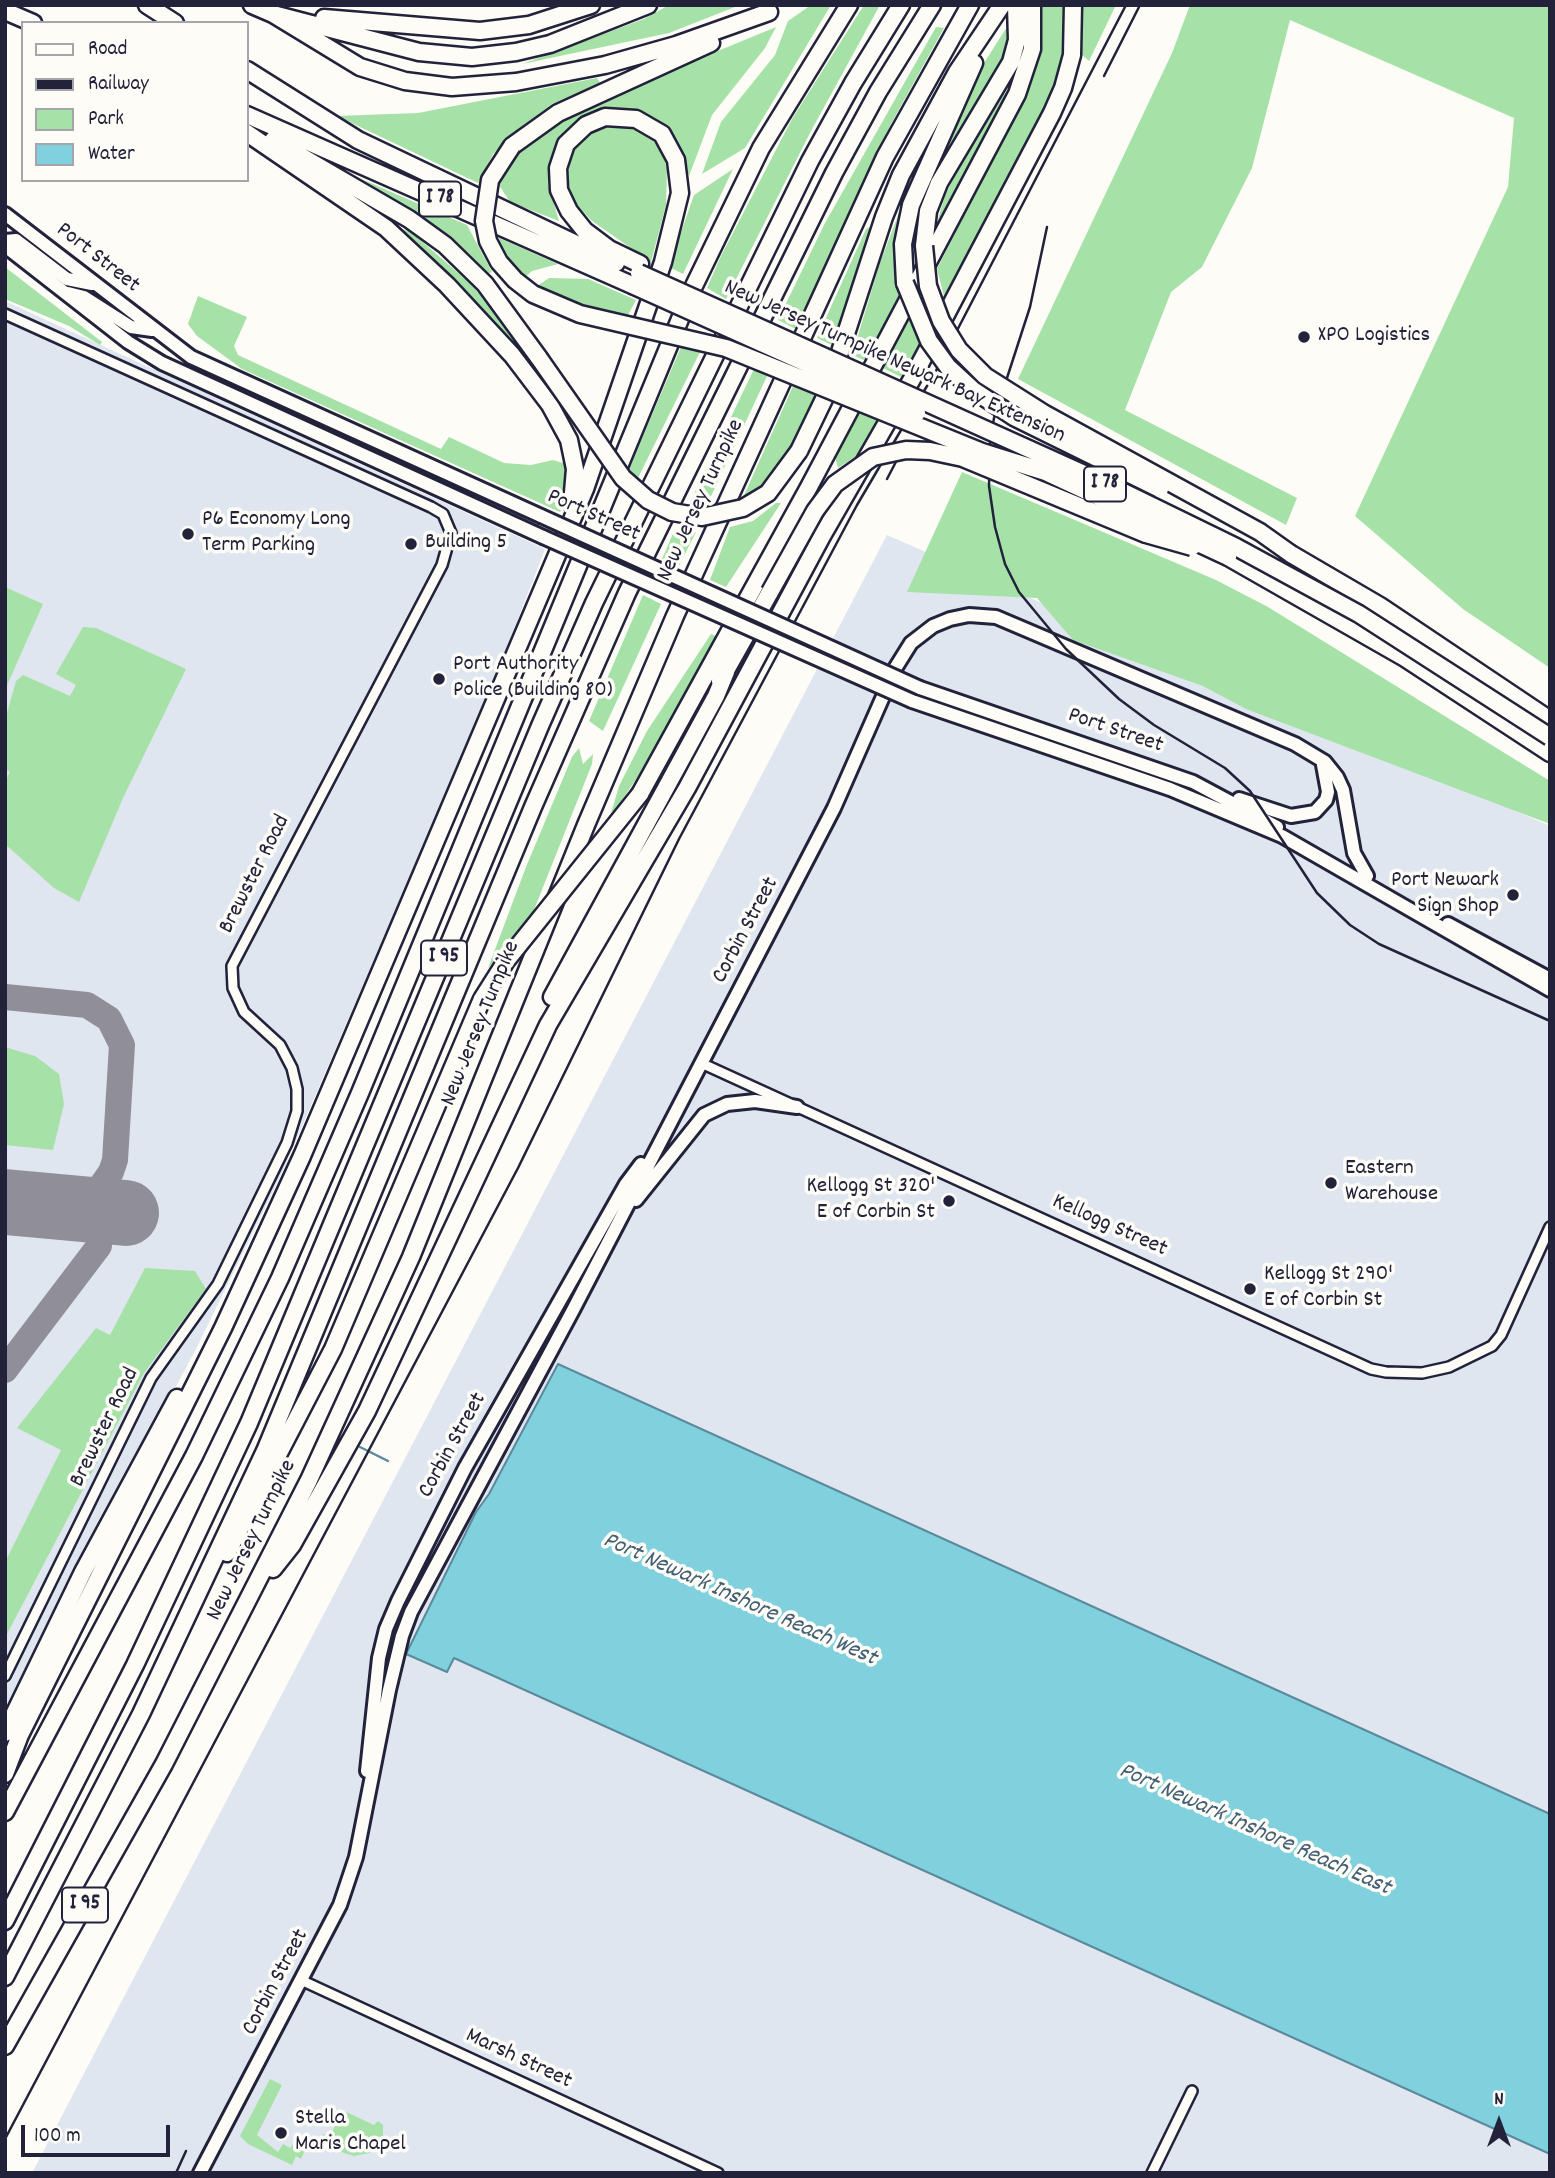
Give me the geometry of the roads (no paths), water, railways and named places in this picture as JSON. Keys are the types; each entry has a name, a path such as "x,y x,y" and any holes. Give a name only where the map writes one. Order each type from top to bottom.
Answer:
{"highway":[{"path":"147,5 172,21"},
{"path":"252,5 272,14 360,67 405,81 452,87 516,82 594,68 676,45 774,9"},
{"path":"272,14 480,31 529,25 591,5"},
{"path":"272,14 419,51 472,57 516,52 550,44 648,5"},
{"name":"I 95","path":"5,1812 194,1457 280,1278 360,1093 700,270 772,128 849,5"},
{"name":"I 95","path":"5,1921 135,1665 249,1423 594,603 810,162 853,83 901,5"},
{"name":"New Jersey Turnpike","path":"5,1977 122,1753 201,1589 300,1371 538,796 627,593 834,173 883,83 932,5"},
{"name":"New Jersey Turnpike","path":"5,2046 164,1764 252,1595 333,1429 411,1257 624,733 675,615 885,158 970,5"},
{"path":"1016,5 1017,40 1010,62 935,190 926,222 924,246 928,286 935,309 955,344 979,371 1045,414 1259,532 1291,554"},
{"path":"640,794 809,488 1017,94 1032,49 1032,5"},
{"path":"252,1595 292,1545 363,1419 499,1125 554,1014 687,788 822,536 912,379 1052,113 1063,88 1072,55 1073,5"},
{"path":"774,9 739,32 552,116 512,146 499,163 488,185 484,205 485,226 492,250 503,268 533,294 580,314 689,337 733,350 982,452 1049,473"},
{"path":"5,11 28,21"},
{"path":"998,11 913,197 903,244 905,283 920,325 934,349 955,374 984,398 1023,422 1291,554 1371,600 1550,720"},
{"path":"248,126 409,219 445,245 492,292 623,478 648,500 672,512 714,516 751,504 775,485 799,451 822,403 901,175 957,72 998,11"},
{"name":"New Jersey Turnpike Newark Bay Extension","path":"248,71 378,150 1228,557 1405,658 1550,753"},
{"name":"New Jersey Turnpike Newark Bay Extension","path":"248,115 684,294 1113,487 1236,547 1359,614 1550,737"},
{"path":"5,1774 20,1735 223,1328 366,1012 576,511 624,378 667,248 680,199 677,163 662,134 631,117 600,118 578,131 566,144 558,168 559,190 569,211 585,231 637,274"},
{"path":"248,134 386,228 466,304 528,375 558,418 572,450 574,492 562,540"},
{"path":"201,1589 235,1542 322,1372 482,999 506,961 662,769 726,672 815,511 835,484 873,457 906,450 930,450 963,458 1146,534 1228,557"},
{"path":"499,1125 510,1090 558,985 716,696 726,672"},
{"path":"5,1733 95,1549 243,1283"}],"main road":[{"name":"Port Street","path":"5,214 153,330 209,367 919,688 1193,782 1279,831"},
{"path":"5,241 20,242 67,279 96,285"},
{"name":"Port Street","path":"5,246 128,342 162,363 912,701 1170,789 1279,831"},
{"path":"64,292 84,297 131,327 153,330"},
{"name":"Corbin Street","path":"200,2173 303,1981 349,1881 401,1636 411,1612 617,1225 834,808 896,667 911,643 942,622 978,615 1014,623 1066,649 1220,710 1317,756"},
{"path":"1193,782 1277,812 1305,815 1321,807 1328,792 1328,775 1317,756"},
{"path":"1317,756 1330,767 1343,790 1354,853 1367,876"},
{"path":"1279,831 1367,876 1408,906 1550,979"},
{"path":"1279,831 1550,990"},
{"path":"617,1225 704,1115 727,1104 755,1101 797,1107"},
{"name":"Corbin Street","path":"367,1803 367,1757 379,1658 386,1629 398,1601 465,1468 619,1196 660,1139"}],"street":[{"name":"Brewster Road","path":"5,314 431,507 443,514 451,533 449,549 442,565 232,966 233,988 243,1012 281,1045 292,1068 297,1101 287,1143 218,1284 151,1378 5,1676"},
{"name":"Kellogg Street","path":"701,1063 1371,1369 1412,1373 1449,1367 1492,1346 1501,1335 1550,1227"},
{"name":"Marsh Street","path":"303,1981 718,2173"},
{"path":"1152,2173 1192,2091"}],"water":[{"path":"558,1364 1550,1814 1550,2154 454,1658 447,1672 406,1654 476,1512 489,1494"}],"waterway":[{"path":"360,1447 388,1461"}],"railway":[{"path":"5,2139 518,1168 679,839 857,505 937,369 1126,5"},
{"path":"1104,76 1140,5"},
{"path":"1047,227 1030,307 994,418 990,443 989,486 995,527 1005,564 1019,592 1066,649 1119,699 1154,725 1225,768 1250,791 1317,893 1350,925 1379,944 1550,1021"},
{"path":"887,479 900,454"},
{"path":"176,2173 186,2151"}],"place":[{"name":"XPO Logistics","path":"1304,337"},
{"name":"P6 Economy Long Term Parking","path":"188,534"},
{"name":"Building 5","path":"411,544"},
{"name":"Port Authority Police (Building 80)","path":"439,679"},
{"name":"Port Newark Sign Shop","path":"1513,895"},
{"name":"Eastern Warehouse","path":"1331,1183"},
{"name":"Kellogg St 320' E of Corbin St","path":"949,1201"},
{"name":"Kellogg St 290' E of Corbin St","path":"1250,1289"},
{"name":"Stella Maris Chapel","path":"281,2133"}],"water label":[{"name":"Port Newark Inshore Reach West","path":"739,1601"},
{"name":"Port Newark Inshore Reach East","path":"1254,1831"}]}
